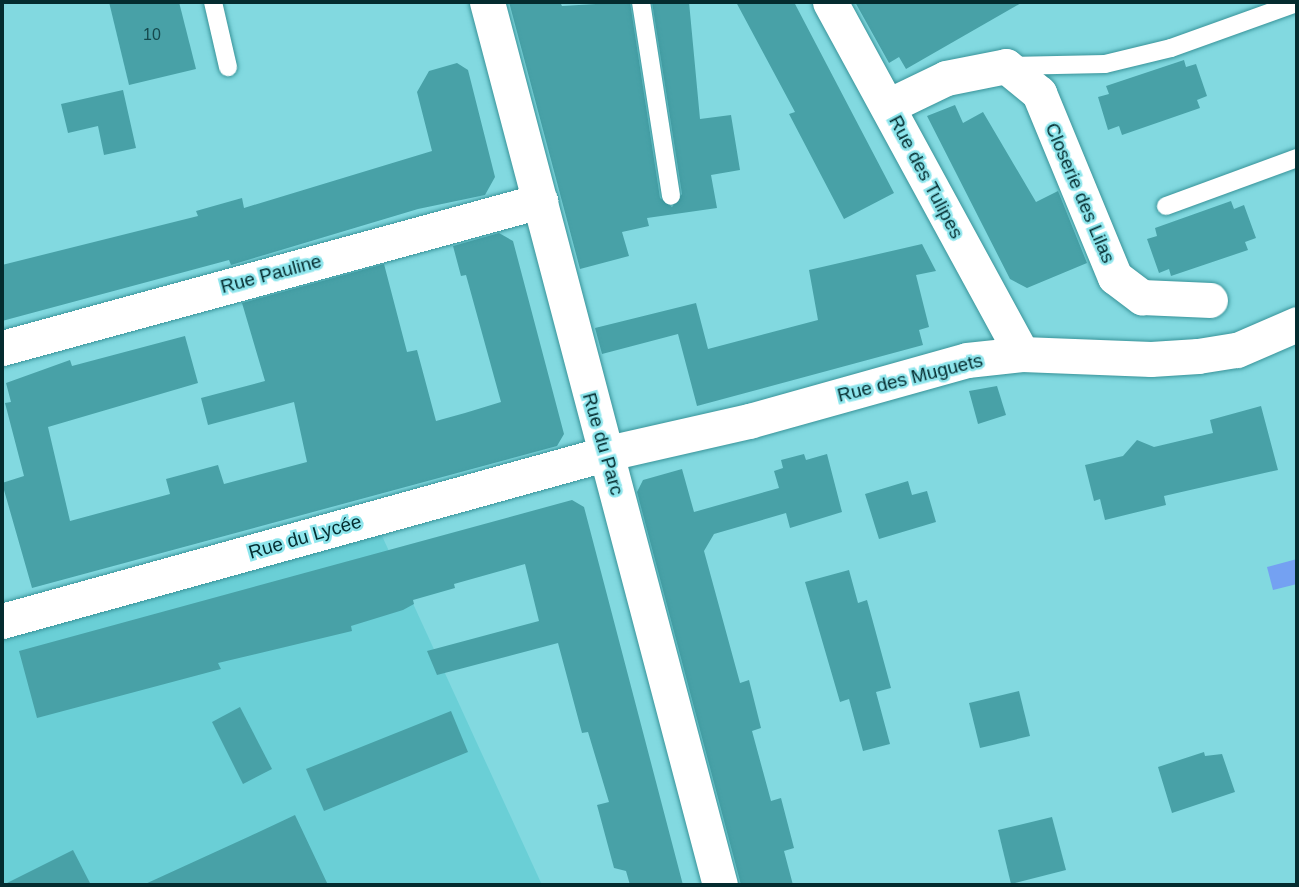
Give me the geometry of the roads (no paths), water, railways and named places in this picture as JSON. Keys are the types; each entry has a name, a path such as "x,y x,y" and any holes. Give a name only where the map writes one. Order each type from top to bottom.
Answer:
{"street":[{"name":"Rue du Parc","path":"487,2 596,424 608,453 720,885"},
{"name":"Rue des Tulipes","path":"830,2 1022,354"},
{"path":"888,106 946,78 1006,66"},
{"name":"Closerie des Lilas","path":"1006,66 1039,93 1115,277 1142,297 1210,300"},
{"name":"Rue Pauline","path":"2,348 540,201"},
{"name":"Rue des Muguets","path":"608,453 748,421 956,363 1022,354 1152,359 1198,356 1237,350 1297,324"},
{"name":"Rue du Lycée","path":"4,611 608,453"}],"lane":[{"path":"212,2 228,67"},
{"path":"641,2 671,196"},
{"path":"1006,66 1105,64 1171,48 1297,3"},
{"path":"1166,206 1297,158"}]}
